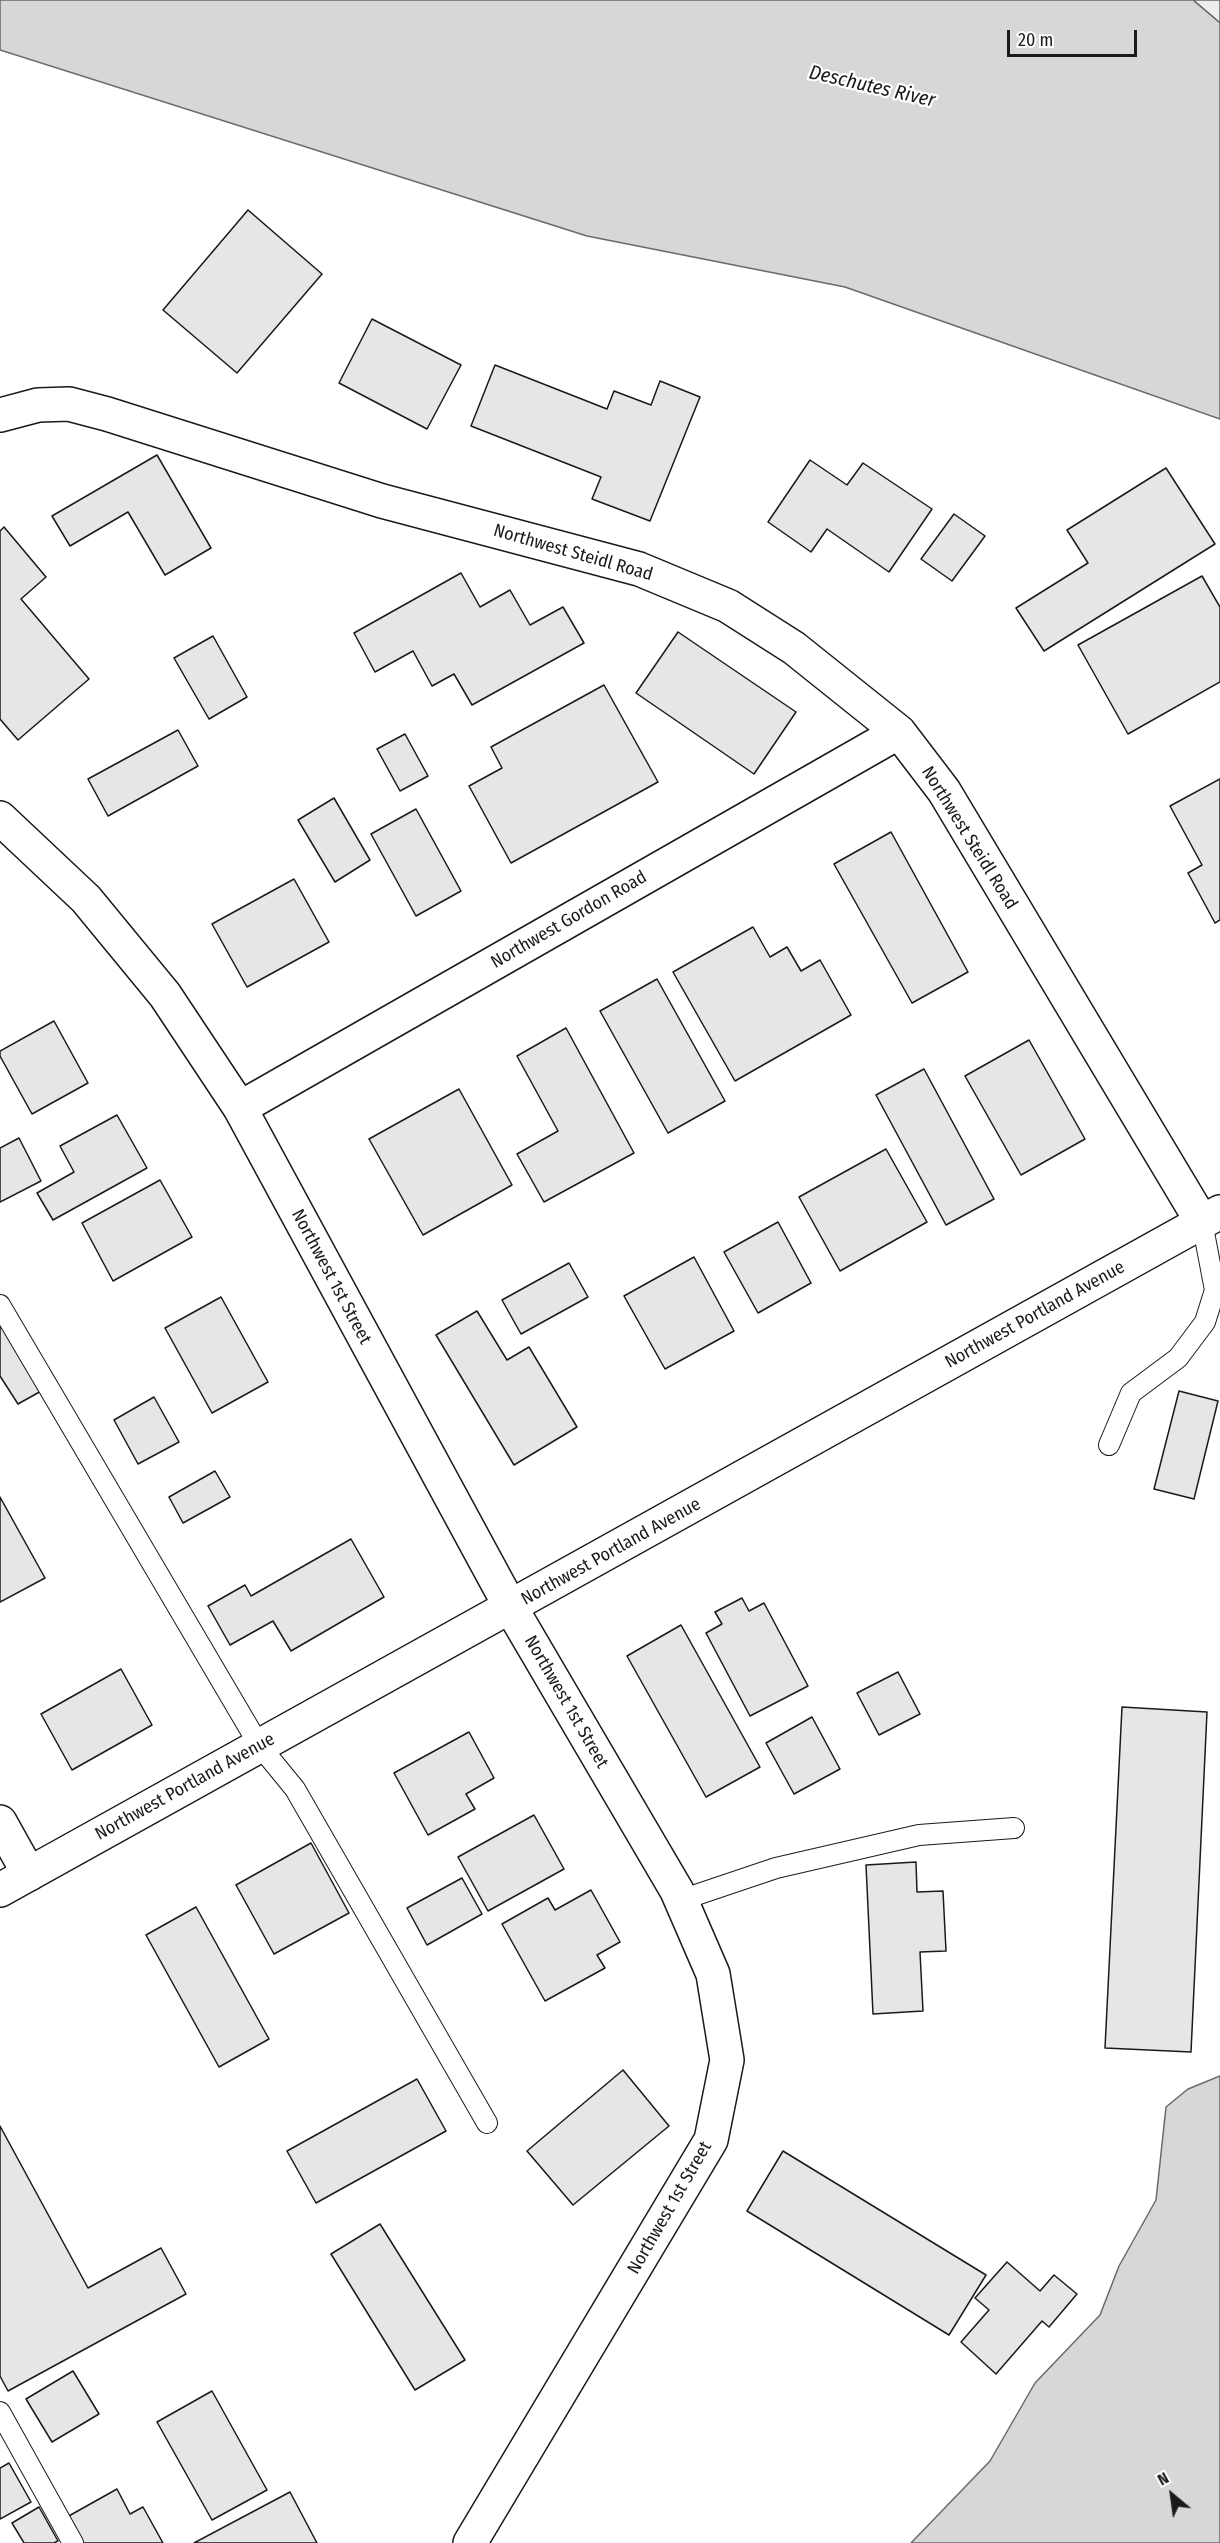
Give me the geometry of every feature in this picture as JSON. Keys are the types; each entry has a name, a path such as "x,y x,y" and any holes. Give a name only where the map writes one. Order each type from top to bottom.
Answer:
{"street":[{"name":"Northwest Steidl Road","path":"0,415 38,405 69,404 382,501 639,569 728,606 794,648 899,732 944,791 1211,1217"},
{"name":"Northwest Gordon Road","path":"240,1107 899,732"},
{"name":"Northwest 1st Street","path":"0,818 86,899 165,995 240,1107 511,1608 681,1900 713,1974 727,2060 711,2140 470,2543"},
{"name":"Northwest Portland Avenue","path":"0,1890 1211,1217"},
{"path":"0,1822 29,1874"}],"lane":[{"path":"1109,1445 1131,1393 1178,1358 1205,1322 1215,1290 1211,1217"},
{"path":"0,1305 258,1745 295,1789 487,2123"},
{"path":"681,1900 776,1868 919,1834 1014,1828"},
{"path":"0,2412 73,2543"}],"shaded area":[{"path":"1193,0 1220,0 1220,23"}],"water":[{"name":"Deschutes River","path":"0,0 1193,0 1220,23 1220,419 845,287 587,236 0,50"},
{"path":"1220,2076 1220,2543 911,2543 990,2461 1035,2383 1100,2315 1119,2266 1156,2200 1166,2107 1188,2089"}],"building":[{"path":"248,210 322,274 237,373 163,310"},
{"path":"372,319 461,365 427,429 339,383"},
{"path":"495,365 607,409 614,391 651,405 660,381 700,397 650,521 592,499 601,477 471,426"},
{"path":"157,455 211,548 165,575 128,512 70,546 52,516"},
{"path":"810,460 847,485 863,463 932,509 889,572 827,529 811,552 768,522"},
{"path":"1166,468 1215,544 1044,651 1016,608 1088,563 1067,530"},
{"path":"954,514 985,536 952,581 921,559"},
{"path":"4,527 46,577 21,599 89,679 18,740 0,719 0,531"},
{"path":"461,573 480,607 510,590 530,625 563,607 584,643 472,705 454,674 432,686 413,651 375,672 354,633"},
{"path":"1202,576 1220,607 1220,682 1128,734 1078,645"},
{"path":"678,632 796,712 754,774 636,693"},
{"path":"213,636 247,697 209,719 174,658"},
{"path":"604,685 658,782 511,863 469,786 502,768 491,747"},
{"path":"178,730 198,766 108,816 88,779"},
{"path":"405,734 428,776 400,791 377,749"},
{"path":"1220,779 1220,920 1215,923 1188,873 1202,865 1170,806"},
{"path":"334,798 370,860 335,882 298,820"},
{"path":"416,809 461,891 416,916 371,834"},
{"path":"891,832 968,972 912,1003 834,864"},
{"path":"294,879 329,942 247,987 212,924"},
{"path":"753,927 770,957 787,947 801,971 820,960 851,1015 735,1081 673,972"},
{"path":"657,979 725,1101 668,1133 600,1011"},
{"path":"54,1021 88,1083 32,1114 0,1056 0,1051"},
{"path":"566,1028 634,1153 544,1202 517,1154 558,1131 517,1056"},
{"path":"1029,1040 1085,1139 1021,1175 965,1076"},
{"path":"924,1069 994,1199 946,1225 876,1095"},
{"path":"459,1089 512,1185 423,1235 369,1139"},
{"path":"117,1115 147,1168 53,1220 37,1193 74,1172 60,1146"},
{"path":"19,1138 41,1181 0,1202 0,1148"},
{"path":"886,1149 927,1222 840,1271 799,1197"},
{"path":"160,1180 192,1237 113,1281 82,1223"},
{"path":"778,1222 811,1283 758,1313 724,1252"},
{"path":"694,1257 734,1331 665,1369 624,1296"},
{"path":"569,1263 588,1297 521,1334 502,1300"},
{"path":"221,1297 268,1382 212,1413 165,1328"},
{"path":"477,1311 507,1360 529,1347 577,1427 514,1465 436,1335"},
{"path":"5,1323 43,1390 18,1404 0,1376 0,1326"},
{"path":"1179,1391 1218,1401 1194,1499 1154,1489"},
{"path":"154,1397 179,1442 138,1464 114,1420"},
{"path":"215,1471 230,1497 183,1523 169,1497"},
{"path":"0,1497 45,1578 0,1602"},
{"path":"351,1539 384,1597 291,1651 273,1621 230,1645 208,1606 245,1585 251,1596"},
{"path":"742,1598 749,1611 764,1603 808,1686 750,1716 706,1633 722,1624 715,1612"},
{"path":"681,1625 760,1767 706,1797 627,1656"},
{"path":"121,1669 152,1725 72,1770 41,1714"},
{"path":"898,1672 920,1714 879,1735 857,1693"},
{"path":"1122,1707 1207,1712 1191,2052 1105,2048"},
{"path":"812,1717 840,1769 794,1794 766,1743"},
{"path":"469,1732 494,1778 466,1794 475,1809 428,1835 394,1773"},
{"path":"534,1815 564,1869 488,1911 458,1857"},
{"path":"311,1843 349,1913 274,1954 236,1885"},
{"path":"916,1862 917,1892 943,1891 946,1951 920,1952 923,2011 873,2014 866,1865"},
{"path":"462,1878 482,1914 427,1945 407,1908"},
{"path":"591,1890 620,1942 597,1955 605,1968 545,2001 502,1924 548,1898 555,1910"},
{"path":"196,1907 269,2039 219,2067 146,1935"},
{"path":"623,2070 669,2126 573,2205 527,2151"},
{"path":"417,2079 446,2131 316,2203 287,2151"},
{"path":"0,2126 88,2288 161,2248 186,2294 8,2391 0,2376"},
{"path":"783,2151 986,2275 949,2335 747,2211"},
{"path":"380,2224 465,2360 415,2390 331,2254"},
{"path":"1007,2262 1040,2291 1054,2275 1077,2294 1049,2327 1042,2321 996,2374 961,2342 989,2310 975,2298"},
{"path":"73,2371 99,2414 52,2442 26,2399"},
{"path":"212,2391 267,2490 212,2520 157,2422"},
{"path":"9,2463 31,2502 0,2519 0,2468"},
{"path":"117,2489 130,2514 143,2507 163,2543 81,2543 67,2517"},
{"path":"290,2492 317,2543 194,2543"},
{"path":"39,2507 58,2541 24,2543 12,2523"}]}
